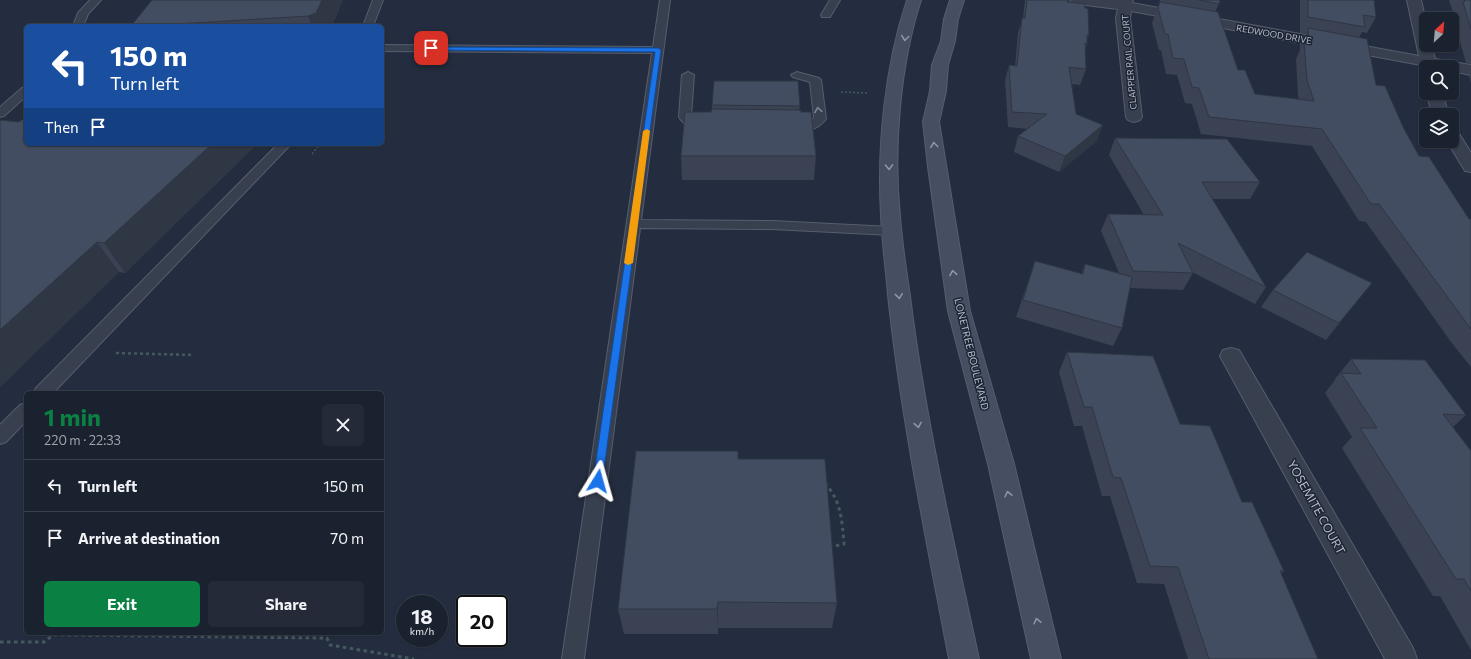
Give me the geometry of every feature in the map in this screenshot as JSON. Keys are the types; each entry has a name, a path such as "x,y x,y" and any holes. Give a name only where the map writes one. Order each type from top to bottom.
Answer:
{"main road":[{"path":"914,0 907,21 894,92 891,118 889,160 890,214 905,349 922,448 964,659"},
{"name":"LONETREE BOULEVARD","path":"957,0 950,19 948,41 940,65 938,91 931,122 937,167 959,311 1001,464 1046,659"}],"street":[{"name":"REDWOOD DRIVE","path":"1077,0 1125,3 1419,62"},
{"path":"1414,0 1427,60"},
{"name":"CLAPPER RAIL COURT","path":"1125,3 1123,18 1134,117"},
{"name":"REDWOOD DRIVE","path":"1459,68 1471,70"},
{"path":"1459,147 1471,167"},
{"name":"YOSEMITE COURT","path":"1231,356 1402,659"}],"lane":[{"path":"79,24 83,13 96,0"},
{"path":"369,24 378,0"},
{"path":"573,659 665,0"},
{"path":"826,15 835,0"},
{"path":"384,48 658,50"},
{"path":"688,75 685,117 691,123 700,127 707,127"},
{"path":"783,128 806,128 815,124 820,119 815,80 796,75"},
{"path":"0,113 24,92"},
{"path":"44,391 283,146"},
{"path":"634,224 772,225 892,231"},
{"path":"0,437 24,412"}],"path":[{"path":"836,92 870,93"},
{"path":"312,154 318,146"},
{"path":"820,478 834,492 840,505 844,544 835,546"},
{"path":"0,642 44,642 53,635 327,638 330,645 414,659"}],"building":[{"path":"152,0 322,0 316,13 308,16 177,24 133,24"},
{"path":"1027,0 1068,0 1067,2 1085,4 1085,8 1088,9 1089,35 1087,35 1087,44 1085,43 1086,69 1069,67 1076,114 1103,125 1065,156 1018,136 1047,114 1012,112 1009,65 1017,66 1022,18 1025,18"},
{"path":"1199,0 1220,0 1219,4"},
{"path":"1308,0 1374,0 1376,17 1363,15 1365,27 1308,17"},
{"path":"1464,0 1471,0 1471,29 1463,2 1465,2"},
{"path":"1160,2 1218,12 1238,70 1245,70 1255,94 1314,101 1307,80 1304,43 1309,44 1308,28 1367,39 1376,85 1385,86 1404,129 1419,156 1429,157 1469,219 1471,219 1471,329 1379,204 1371,204 1322,129 1209,117 1199,88 1192,87 1184,59 1173,58 1168,34 1165,34 1158,8"},
{"path":"714,81 798,81 800,106 712,105"},
{"path":"712,109 801,110 801,112 811,112 816,156 681,156 685,112 711,112"},
{"path":"24,118 24,146 210,146 104,243 97,242 0,330 0,120 19,122"},
{"path":"1115,138 1227,139 1260,182 1202,182 1266,287 1178,243 1193,273 1133,271 1108,214 1163,215"},
{"path":"1307,252 1372,283 1339,323 1273,290"},
{"path":"1035,261 1083,274 1085,264 1132,277 1122,328 1023,300"},
{"path":"1067,352 1153,356 1180,424 1210,426 1242,502 1252,502 1284,571 1280,571 1318,659 1209,659 1178,567 1150,566 1121,478 1113,477 1092,407 1084,407"},
{"path":"1351,359 1425,360 1466,415 1443,414 1471,451 1471,591 1464,579 1456,579 1360,428 1377,428 1341,373 1361,374"},
{"path":"636,451 738,451 738,459 825,459 837,603 718,602 717,609 618,609"}],"slow traffic":[{"path":"628,263 647,131"}],"route":[{"path":"431,48 658,50 598,481"}]}
